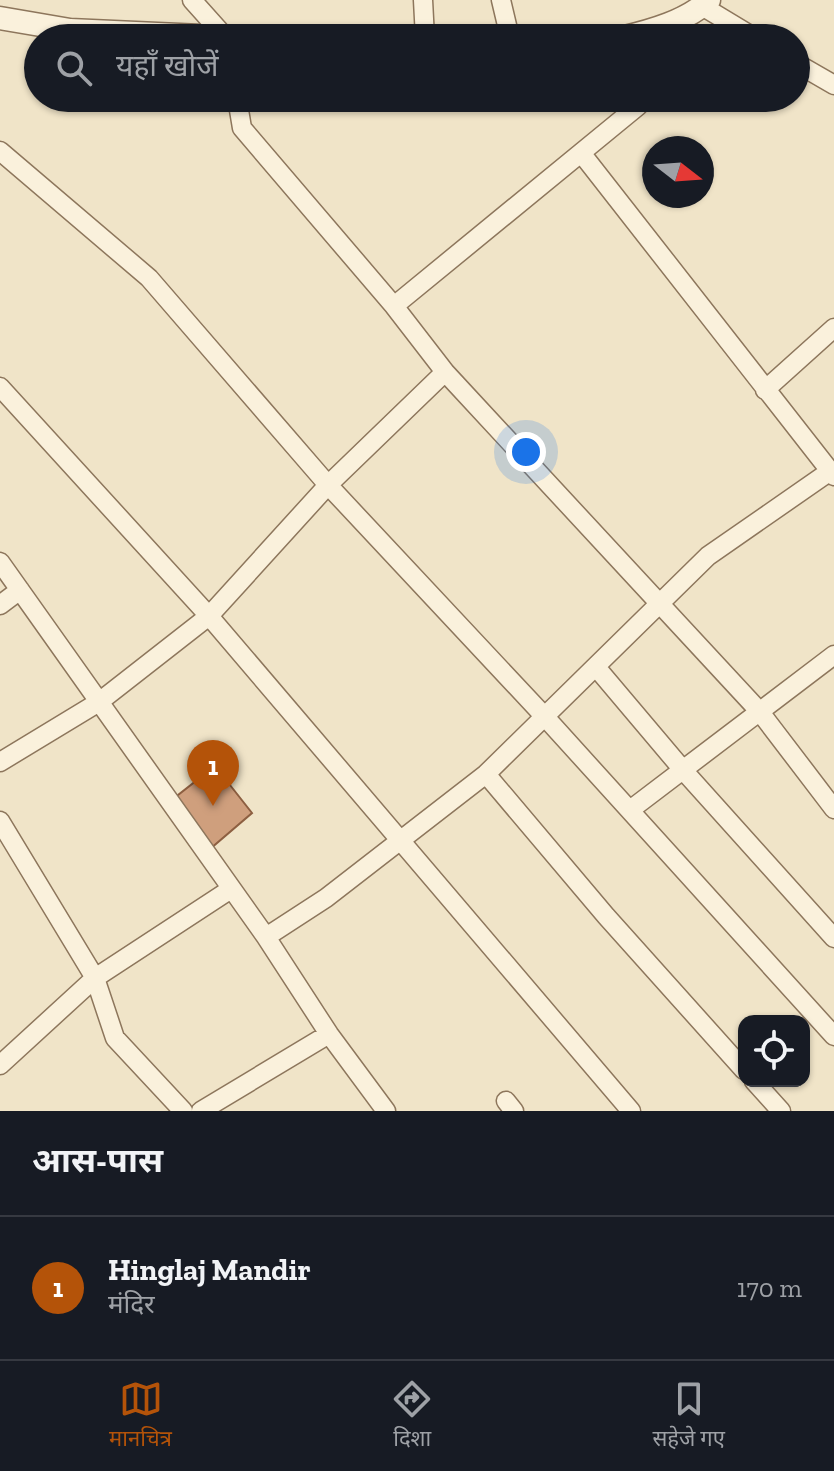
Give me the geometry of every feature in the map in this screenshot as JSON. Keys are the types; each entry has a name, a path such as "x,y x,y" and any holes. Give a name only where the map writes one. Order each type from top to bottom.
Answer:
{"street":[{"path":"192,0 218,24"},
{"path":"423,0 424,24"},
{"path":"501,0 507,24"},
{"path":"671,24 706,3 735,24"},
{"path":"0,18 35,24"},
{"path":"810,71 834,85"},
{"path":"239,112 242,128 394,306 445,372 760,712 834,809"},
{"path":"394,306 631,112"},
{"path":"0,151 149,278 328,485 546,718 834,1036"},
{"path":"266,937 326,898 486,774 708,556 831,474 582,154"},
{"path":"765,390 834,328"},
{"path":"0,762 99,702 209,616 328,485 445,372"},
{"path":"0,387 209,616 631,1111"},
{"path":"0,562 386,1111"},
{"path":"0,605 20,590"},
{"path":"630,810 834,655"},
{"path":"596,667 683,770 834,938"},
{"path":"486,774 606,916 738,1063"},
{"path":"0,821 95,978 115,1038 183,1111"},
{"path":"3,1054 95,978 231,889"},
{"path":"201,1111 329,1034"},
{"path":"759,1087 781,1111"}],"building":[{"path":"215,766 252,813 210,849 173,799"}],"place":[{"name":"Hinglaj Mandir","path":"213,806"}]}
